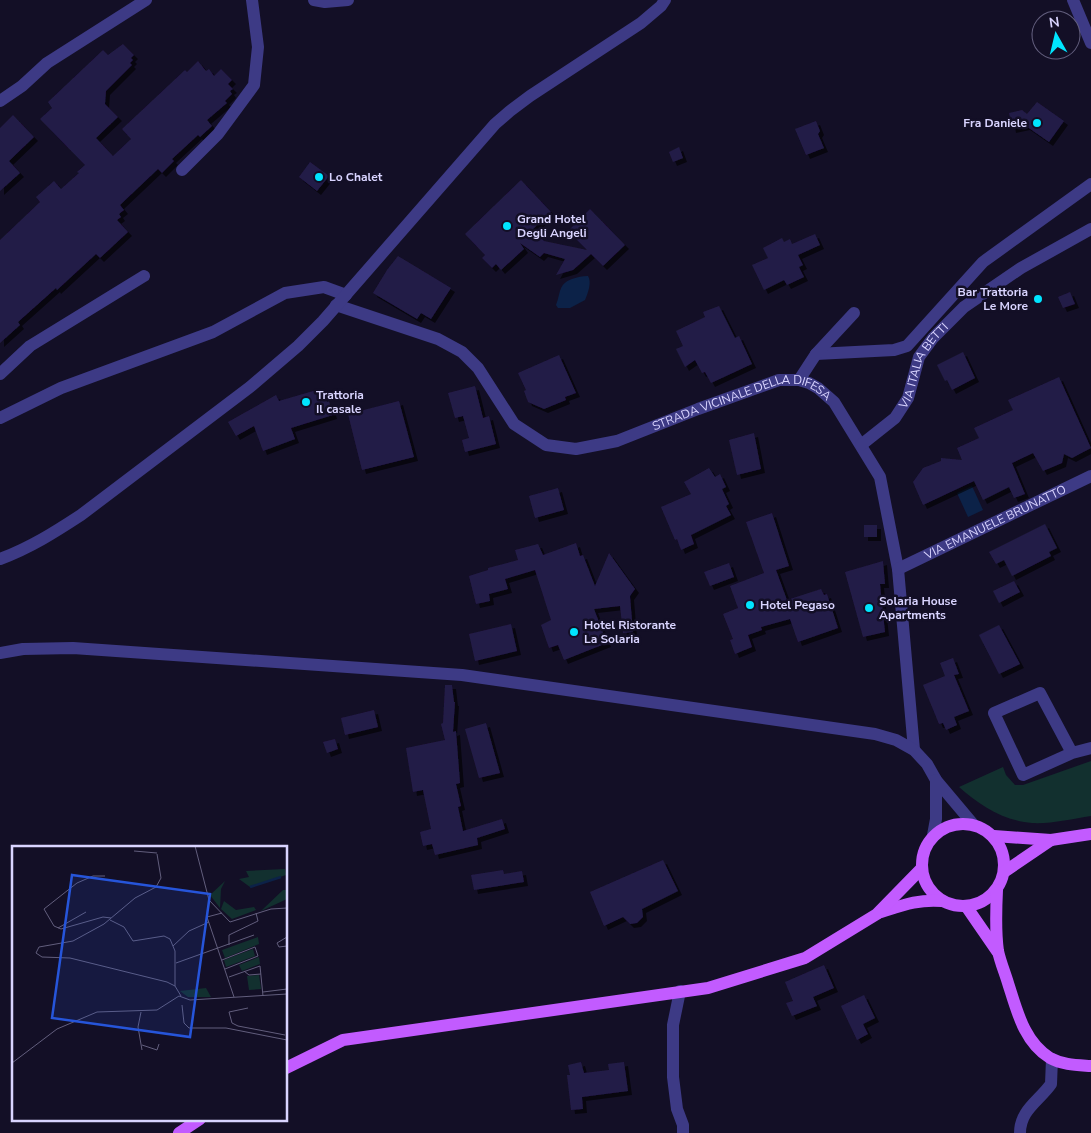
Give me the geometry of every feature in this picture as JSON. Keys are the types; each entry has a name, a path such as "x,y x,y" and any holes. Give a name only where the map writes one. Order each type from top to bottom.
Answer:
{"main road":[{"path":"876,914 925,900 966,906 977,904 988,898 996,890 1004,872 1005,859 1001,847 994,836 984,828 973,824 959,823 945,827 933,835 926,845 922,857 925,882 932,893 942,901"},
{"path":"994,836 1051,840 1091,834"},
{"path":"1004,872 1051,840"},
{"path":"288,1067 343,1040 708,988 805,958 876,914 922,869"},
{"path":"996,890 998,952 1026,1032 1038,1049 1052,1059 1069,1065 1091,1066"},
{"path":"966,906 998,952"},
{"path":"179,1133 198,1120"}],"street":[{"path":"0,100 22,86 46,63 146,0"},
{"path":"182,170 218,134 254,85 258,47 252,0"},
{"path":"314,0 325,2 348,0"},
{"path":"0,559 50,536 250,387 298,346 336,306 495,124 530,96 641,23 661,6 665,0"},
{"path":"1073,0 1091,43"},
{"path":"816,354 894,350 907,346 983,262 1091,184"},
{"name":"VIA ITALIA BETTI","path":"861,445 895,418 908,398 919,358 933,338 964,307 1021,268 1091,229"},
{"path":"0,374 30,346 144,276"},
{"path":"0,418 61,388 213,332 286,293 324,287 346,295"},
{"name":"STRADA VICINALE DELLA DIFESA","path":"336,306 438,339 462,352 478,368 514,424 546,445 576,449 617,441 698,408 779,380 799,380 809,383 827,394 834,402 880,477 898,569 914,750"},
{"path":"799,380 816,354 854,313"},
{"name":"VIA EMANUELE BRUNATTO","path":"898,569 1091,476"},
{"path":"0,653 73,648 462,675 875,734 896,740 914,750 927,764 936,780 973,824"},
{"path":"1072,753 1040,693 994,712 1023,775 1072,753 1091,748"},
{"path":"933,835 936,819 936,780"},
{"path":"680,992 673,1025 673,1077 683,1129"},
{"path":"1020,1133 1020,1122 1024,1115 1051,1084 1052,1059"}],"green space":[{"path":"1091,761 1091,816 1047,823 1022,822 993,811 959,787 1003,767 1006,775 1015,785 1023,785"}],"water":[{"path":"588,276 590,284 585,300 570,308 558,308 556,305 564,283 574,278"},
{"path":"972,486 983,510 968,517 957,493"}],"building":[{"path":"123,44 134,55 130,63 132,65 106,91 105,104 118,117 96,138 113,156 131,139 122,129 185,70 187,72 198,61 206,71 209,69 214,76 221,69 232,80 228,84 233,89 230,91 232,94 225,101 227,103 207,120 212,126 200,137 198,135 172,159 174,161 162,173 158,169 120,205 124,210 119,214 121,217 117,220 128,232 100,258 96,254 57,290 56,288 18,322 20,325 0,343 0,240 40,202 36,197 54,181 61,189 85,165 40,119 52,108 48,102 103,50 108,55"},
{"name":"Fra Daniele","path":"1037,102 1064,121 1049,142 1026,126 1012,129 1009,113 1022,110 1027,114"},
{"path":"13,115 34,137 9,161 20,173 0,191 0,128"},
{"path":"816,121 820,131 818,134 824,148 806,155 795,129"},
{"path":"679,147 683,158 673,162 669,152"},
{"path":"310,162 329,176 317,191 299,177"},
{"path":"521,180 551,212 533,229 544,241 587,250 568,231 590,209 625,245 603,266 591,254 573,270 556,275 565,259 544,253 540,257 520,243 524,249 501,270 496,264 492,268 482,258 485,255 465,234"},
{"path":"815,234 820,245 798,255 803,265 799,267 804,277 787,285 784,280 764,290 752,265 768,258 763,248 782,238 784,242 790,239 792,244"},
{"path":"398,256 451,288 431,319 421,313 417,319 373,293"},
{"path":"1070,292 1075,304 1063,308 1058,297"},
{"path":"719,306 735,338 739,336 752,364 711,383 705,372 702,373 695,360 685,367 676,349 683,346 676,331 705,317 703,312"},
{"path":"963,352 975,378 952,390 937,365"},
{"path":"559,355 576,393 565,397 566,400 544,409 528,402 524,391 526,390 518,373"},
{"path":"1059,377 1091,448 1072,458 1064,454 1062,463 1043,471 1033,453 1012,463 1025,494 1014,498 1009,487 983,500 974,481 923,505 913,482 923,468 941,461 941,458 962,460 957,448 979,438 974,428 1013,410 1008,400"},
{"path":"475,386 483,418 489,416 496,444 465,452 462,440 469,438 463,416 455,418 448,393"},
{"path":"320,389 327,402 329,401 333,415 291,428 295,439 263,451 254,426 236,436 228,422 276,395 279,401"},
{"path":"399,401 414,457 362,470 348,414"},
{"path":"754,433 761,469 737,475 729,440"},
{"path":"709,468 715,477 720,474 726,487 722,489 729,504 726,506 731,515 691,535 694,544 681,550 661,507 691,494 684,482"},
{"path":"558,488 564,510 535,518 529,496"},
{"path":"772,513 789,566 776,570 787,600 821,589 824,595 827,594 838,628 798,642 790,619 761,627 762,630 748,635 752,647 735,654 730,640 733,639 723,614 738,608 730,586 764,573 746,522"},
{"path":"1045,524 1057,548 1049,552 1051,556 1012,576 1004,560 996,564 989,552"},
{"path":"864,525 877,525 877,537 864,537"},
{"path":"576,543 580,556 583,555 595,586 609,553 635,589 630,596 633,632 623,633 620,606 594,609 607,643 564,660 558,645 549,648 541,625 551,620 535,570 505,579 508,589 489,594 490,601 476,604 469,576 488,570 488,568 518,560 515,550 538,544 543,555"},
{"name":"Solaria House Apartments","path":"883,561 885,584 880,584 885,632 863,637 845,572"},
{"path":"729,563 734,577 710,586 704,572"},
{"path":"1014,581 1020,592 999,603 993,591"},
{"path":"511,624 517,651 475,661 469,634"},
{"path":"999,625 1020,664 999,674 979,635"},
{"path":"953,658 959,674 954,675 969,711 954,717 957,725 946,730 943,723 939,724 923,685 945,676 940,663"},
{"path":"445,685 452,685 455,702 453,732 456,731 460,783 456,784 461,806 458,807 463,831 502,819 505,829 477,838 478,845 435,855 432,844 423,846 420,832 431,829 423,790 413,792 406,748 445,740 441,724 443,723"},
{"path":"374,710 378,727 345,735 341,718"},
{"path":"486,723 500,773 479,778 465,729"},
{"path":"335,739 338,749 327,753 323,742"},
{"path":"663,860 678,891 642,909 643,917 637,923 630,924 623,917 604,926 590,892"},
{"path":"503,870 504,874 522,871 524,882 474,890 471,875"},
{"path":"824,965 834,988 813,997 817,1006 792,1016 786,1003 793,1001 785,982"},
{"path":"864,995 875,1018 863,1024 868,1034 857,1040 841,1006"},
{"path":"581,1062 584,1073 609,1070 608,1064 624,1062 628,1091 582,1097 583,1109 571,1110 567,1075 570,1075 568,1065"}],"place":[{"name":"Fra Daniele","path":"1037,123"},
{"name":"Lo Chalet","path":"319,177"},
{"name":"Grand Hotel Degli Angeli","path":"507,226"},
{"name":"Bar Trattoria Le More","path":"1038,299"},
{"name":"Trattoria Il casale","path":"306,402"},
{"name":"Hotel Pegaso","path":"750,605"},
{"name":"Solaria House Apartments","path":"869,608"},
{"name":"Hotel Ristorante La Solaria","path":"574,632"}]}
